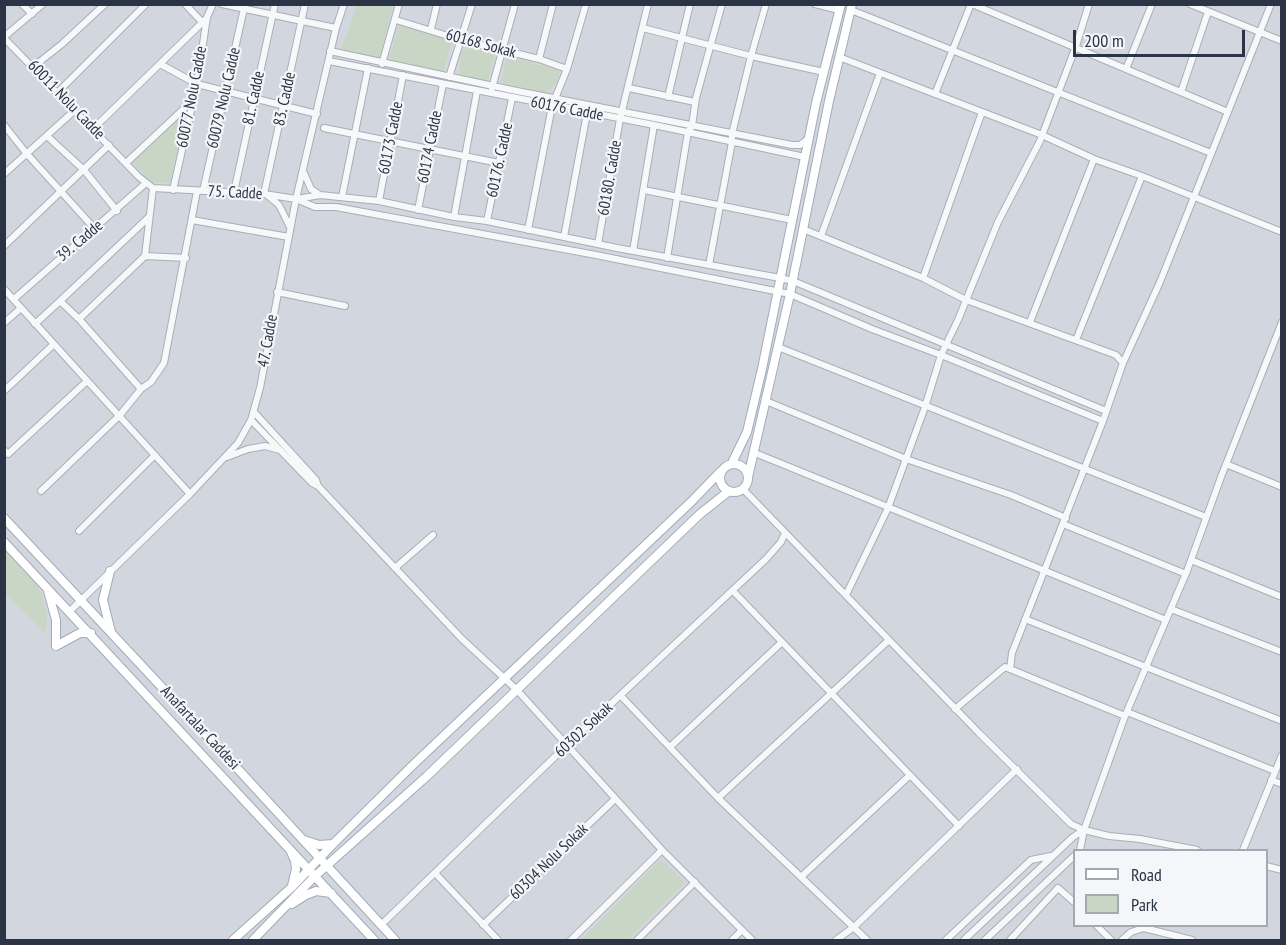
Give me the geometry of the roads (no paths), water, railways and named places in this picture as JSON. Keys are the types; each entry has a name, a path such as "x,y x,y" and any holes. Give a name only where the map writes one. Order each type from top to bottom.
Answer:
{"main road":[{"path":"732,464 747,432 762,369 809,136 840,7"},
{"path":"233,940 292,887 326,866 426,777 700,514 729,491 742,489 755,453 851,8"},
{"path":"253,940 284,909 313,872 320,858 333,844 727,465 741,465 745,468 748,477"},
{"path":"720,472 720,482 729,491"},
{"name":"Anafartalar Caddesi","path":"4,518 225,754 394,940"},
{"name":"Anafartalar Caddesi","path":"4,542 374,940"},
{"path":"110,571 103,600 111,632"},
{"path":"47,587 56,620 56,646 80,633 91,633"},
{"path":"301,838 319,844 333,844"},
{"path":"289,846 296,869 292,887"},
{"path":"284,909 316,891 331,893"}],"street":[{"path":"22,4 32,14"},
{"path":"4,38 44,4"},
{"path":"33,67 63,44 105,4"},
{"path":"58,92 146,4"},
{"path":"93,129 205,20 185,4"},
{"name":"60077 Nolu Cadde","path":"173,190 197,84 205,20 213,4"},
{"path":"222,4 336,28"},
{"name":"81. Cadde","path":"234,192 275,4"},
{"name":"83. Cadde","path":"266,194 305,4"},
{"name":"47. Cadde","path":"70,611 190,494 238,443 251,420 296,200 330,51 344,4"},
{"path":"380,70 399,4"},
{"path":"430,29 436,4"},
{"path":"448,77 472,4"},
{"path":"491,94 515,4"},
{"path":"539,59 553,4"},
{"path":"528,230 552,106 567,69 586,4"},
{"name":"60180. Cadde","path":"598,244 620,119 648,4"},
{"path":"669,97 690,4"},
{"path":"668,258 687,132 692,126 695,102 722,4"},
{"path":"709,265 732,134 750,56 766,4"},
{"path":"815,4 840,7"},
{"path":"935,94 972,4 1228,112"},
{"path":"846,595 888,508 925,407 941,355 998,222 1042,135 1089,4"},
{"path":"1126,69 1152,4"},
{"path":"1190,4 1281,41"},
{"path":"1010,669 1012,653 1103,421 1123,363 1160,282 1271,4"},
{"name":"60079 Nolu Cadde","path":"41,491 120,415 141,389 151,382 164,363 192,220 244,7"},
{"path":"851,8 1211,153"},
{"path":"1181,92 1208,12"},
{"name":"60168 Sokak","path":"396,20 461,40 539,59 567,69"},
{"path":"643,28 750,56 824,72"},
{"name":"60011 Nolu Cadde","path":"4,38 153,188"},
{"path":"330,51 448,77 792,145 801,145 809,136"},
{"path":"839,57 1042,135 1094,159 1281,232"},
{"name":"60176 Cadde","path":"329,61 805,157"},
{"path":"160,64 197,84 317,114"},
{"path":"342,197 368,68"},
{"path":"820,236 880,73"},
{"name":"60173 Cadde","path":"379,201 403,75"},
{"name":"60174 Cadde","path":"418,210 443,84"},
{"path":"629,88 695,102"},
{"path":"454,217 477,91"},
{"name":"60176. Cadde","path":"487,221 512,98"},
{"path":"126,163 192,101"},
{"path":"4,174 74,111"},
{"path":"923,278 982,112"},
{"path":"564,237 587,113"},
{"path":"633,251 654,125"},
{"path":"6,128 94,228"},
{"path":"324,128 499,163"},
{"path":"47,136 84,170 117,211"},
{"path":"4,246 109,145"},
{"path":"1030,322 1094,159"},
{"path":"304,173 310,189 320,195"},
{"path":"1076,340 1142,176"},
{"name":"39. Cadde","path":"14,299 94,228 117,211 146,183"},
{"path":"79,319 145,256 153,188"},
{"name":"75. Cadde","path":"153,188 266,194 296,200 315,207 336,207 585,252 790,294 1103,421"},
{"path":"644,190 792,220"},
{"path":"266,194 279,205 291,230"},
{"path":"296,200 320,195 379,201 793,281 1106,411"},
{"path":"35,324 149,217"},
{"path":"192,220 290,237"},
{"path":"803,229 923,278 966,300 1116,355 1123,363"},
{"path":"145,256 186,258"},
{"path":"4,289 190,494"},
{"path":"277,292 345,306"},
{"path":"60,301 141,389"},
{"path":"4,323 21,308"},
{"path":"1080,849 1084,830 1126,714 1186,574 1281,322"},
{"path":"4,391 54,344"},
{"path":"778,347 1206,517"},
{"path":"6,452 87,381"},
{"path":"766,401 906,459 1011,495 1064,521 1186,574"},
{"path":"254,412 316,480 318,486"},
{"path":"251,420 312,483 318,486 462,639 517,690 662,850 752,940"},
{"path":"224,458 256,447 265,446 280,450"},
{"path":"755,453 1166,620"},
{"path":"79,531 155,455"},
{"path":"1226,464 1281,487"},
{"path":"742,489 955,709 1071,824 1084,830 1191,849"},
{"name":"60302 Sokak","path":"381,925 567,745 766,559 781,542 785,533"},
{"path":"395,568 433,534"},
{"path":"1191,560 1281,597"},
{"path":"733,591 959,826"},
{"path":"1171,609 1281,652"},
{"path":"1025,620 1281,721"},
{"path":"718,798 889,640"},
{"path":"670,747 782,642"},
{"path":"955,709 1005,667 1275,771"},
{"path":"621,696 718,798 867,940"},
{"path":"1243,849 1281,755"},
{"path":"836,940 854,927 1017,769"},
{"path":"801,877 910,775"},
{"path":"1271,780 1281,784"},
{"name":"60304 Nolu Sokak","path":"483,925 615,799"},
{"path":"964,940 1073,837 1084,830"},
{"path":"571,940 662,850"},
{"path":"946,940 1030,860 1053,856"},
{"path":"985,940 1073,857"},
{"path":"435,873 498,940"},
{"path":"637,940 695,882"},
{"path":"1010,940 1058,888 1073,901"},
{"path":"1098,927 1112,940"},
{"path":"1122,940 1131,932 1144,928 1168,937 1192,940"},
{"path":"732,940 742,930"}]}
